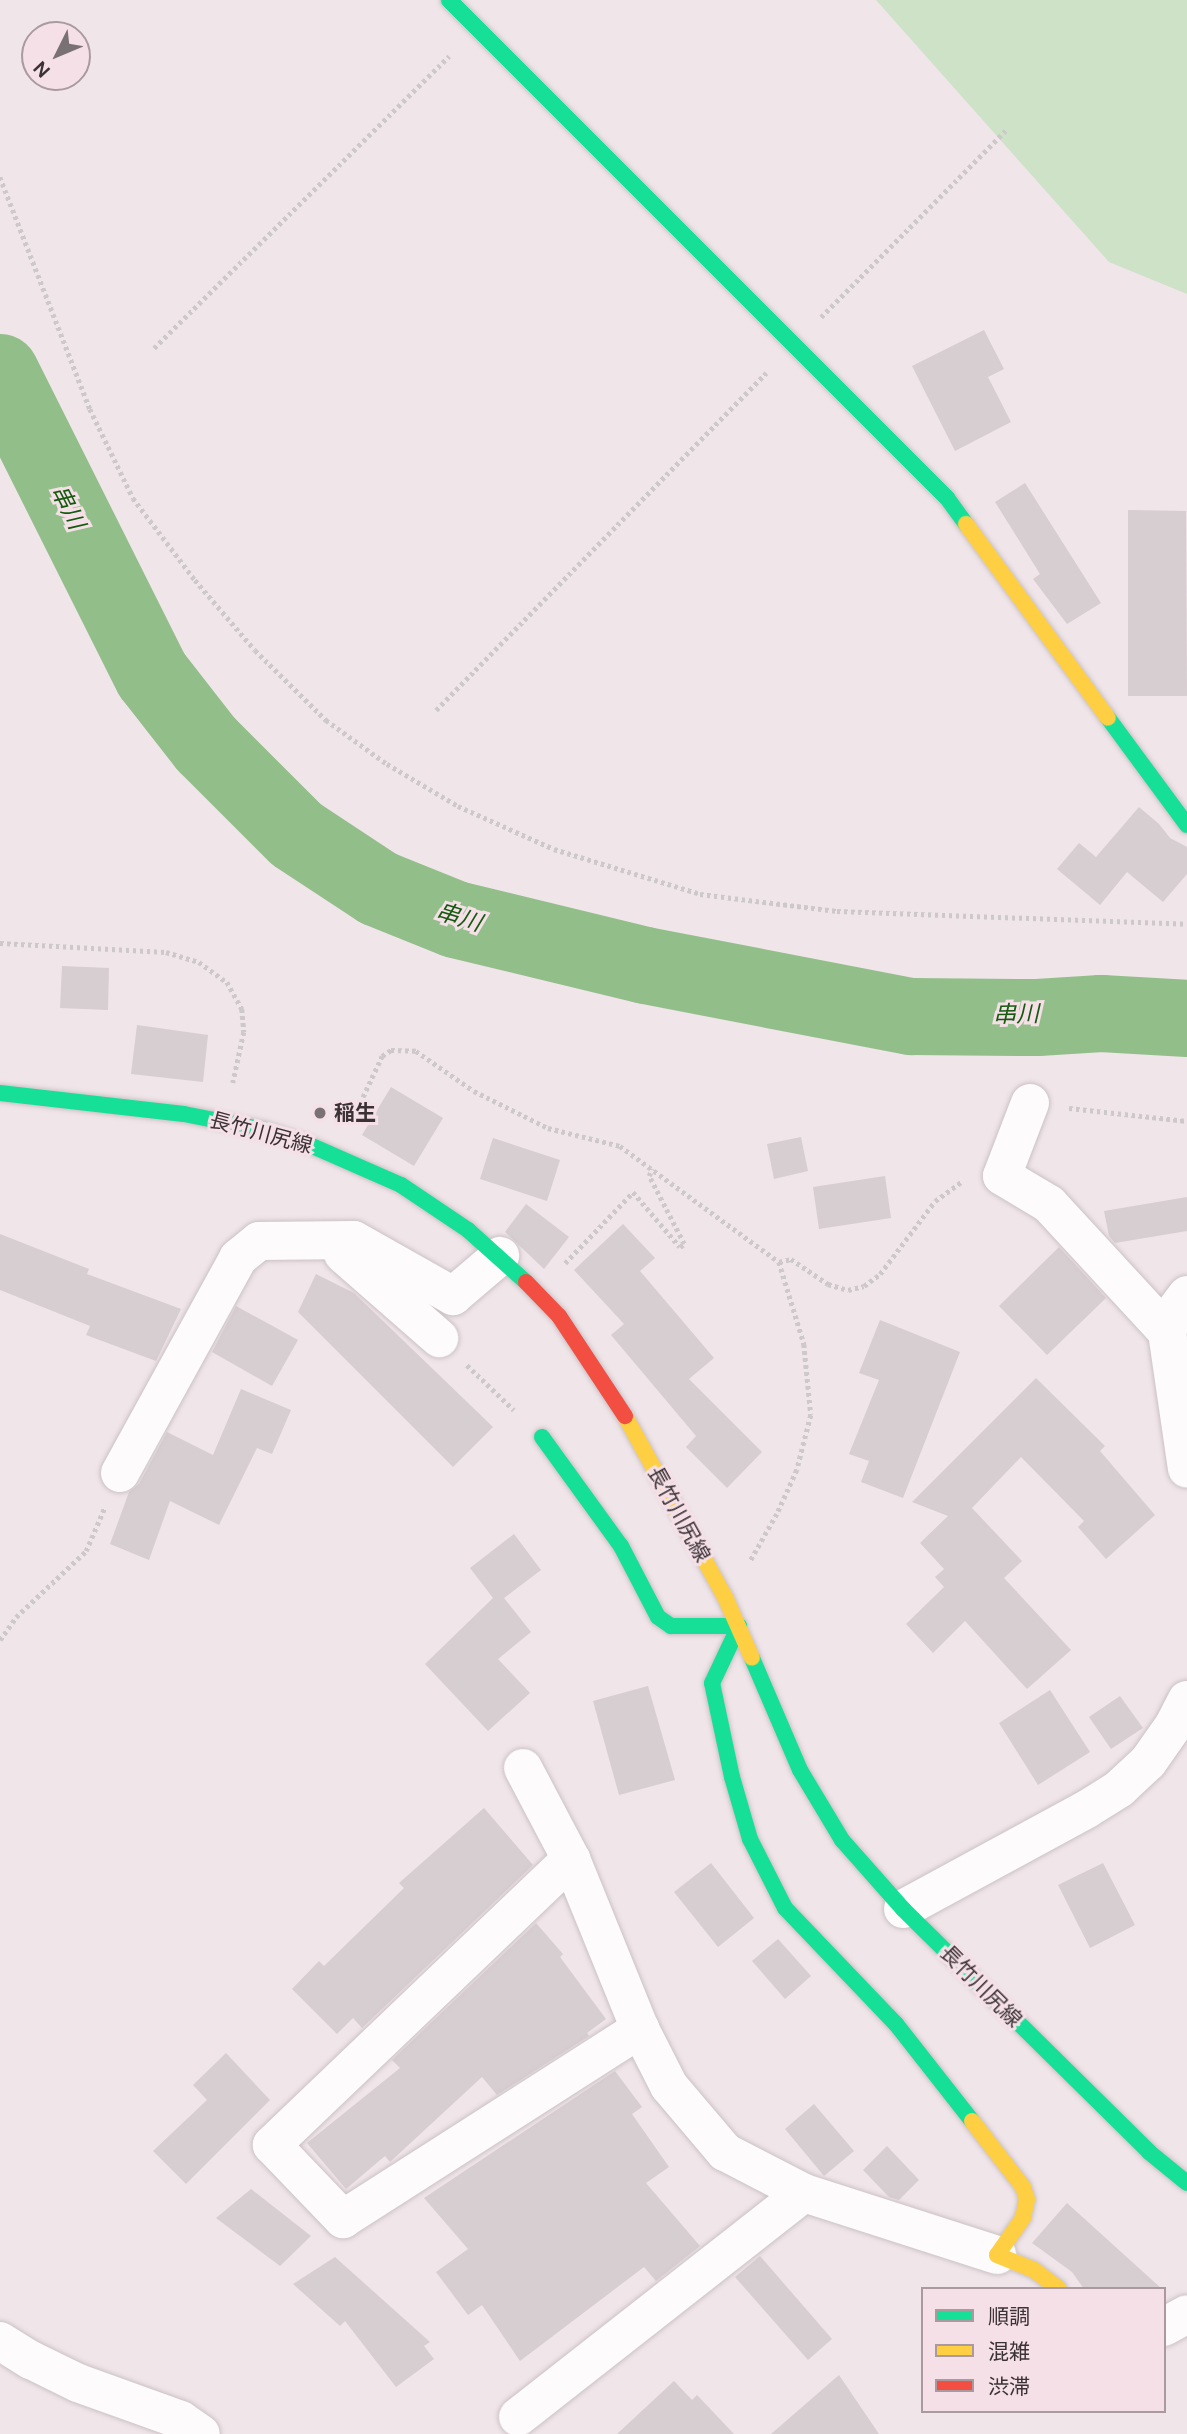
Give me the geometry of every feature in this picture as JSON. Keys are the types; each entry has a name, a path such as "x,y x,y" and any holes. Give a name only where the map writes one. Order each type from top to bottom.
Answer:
{"street":[{"path":"449,0 795,343 947,498 1187,825"},
{"name":"長竹川尻線","path":"0,1093 225,1121 265,1130 336,1154 401,1185 435,1206 500,1256 559,1316 614,1396 739,1626 810,1790 842,1840 903,1909 1149,2152 1187,2183"},
{"path":"1030,1103 1002,1176 1049,1205 1167,1332"},
{"path":"120,1473 238,1258 259,1241 354,1240 453,1296 500,1256"},
{"path":"324,1242 359,1266 439,1338"},
{"path":"1187,1295 1174,1311 1167,1332 1187,1469"},
{"path":"542,1437 621,1546 659,1617 671,1626 739,1626 712,1683 732,1777 750,1839 785,1908 897,2024 1023,2187 1027,2199 1023,2218 996,2255"},
{"path":"903,1909 1087,1810 1120,1788 1148,1762 1174,1726 1187,1700"},
{"path":"523,1768 571,1859 640,2029 669,2086 725,2152 804,2193 996,2255 1034,2270 1056,2287"},
{"path":"571,1859 272,2145 343,2219 640,2029"},
{"path":"518,2417 804,2193"},
{"path":"1166,2326 1187,2314"},
{"path":"0,2341 78,2383 181,2420 201,2434"}],"path":[{"path":"154,348 477,28"},
{"path":"436,710 1006,130"},
{"path":"0,177 90,409 133,498 195,580 255,650 326,719 387,764 458,806 554,849 700,894 837,911 1187,924"},
{"path":"0,943 166,952 198,962 227,982 242,1009 244,1032 225,1121"},
{"path":"336,1154 382,1056 391,1050 416,1051 474,1091 548,1128 620,1146 779,1262 804,1344 811,1415 797,1470 763,1539"},
{"path":"1030,1103 1187,1121"},
{"path":"537,1291 634,1192 681,1247 684,1244 649,1176 652,1169"},
{"path":"779,1262 791,1259 828,1284 848,1290 864,1286 880,1274 935,1201 955,1184 978,1176 1002,1176"},
{"path":"439,1338 542,1437"},
{"path":"0,1640 16,1617 86,1551 120,1473"}],"green space":[{"path":"876,0 1187,0 1187,294 1109,262"}],"building":[{"path":"984,330 1004,369 988,377 1011,422 955,451 912,366"},
{"path":"1025,483 1101,603 1067,624 1033,579 1040,574 995,502"},
{"path":"1128,510 1186,511 1187,696 1128,696"},
{"path":"1139,807 1159,824 1170,838 1187,847 1187,874 1163,902 1127,872 1100,905 1057,869 1079,843 1096,857"},
{"path":"62,966 109,968 108,1010 60,1008"},
{"path":"137,1025 208,1035 203,1082 131,1074"},
{"path":"391,1087 443,1118 414,1166 362,1135"},
{"path":"801,1137 808,1171 774,1179 767,1144"},
{"path":"493,1138 560,1160 547,1201 480,1179"},
{"path":"885,1176 891,1218 819,1229 813,1187"},
{"path":"1187,1197 1187,1231 1115,1243 1109,1236 1104,1211"},
{"path":"526,1204 569,1237 544,1269 505,1232"},
{"path":"623,1224 655,1258 640,1271 714,1358 689,1379 762,1452 727,1488 686,1447 696,1436 611,1335 624,1324 574,1270"},
{"path":"0,1234 89,1269 87,1274 181,1309 156,1361 86,1335 90,1326 0,1290"},
{"path":"1059,1247 1106,1298 1047,1355 999,1306"},
{"path":"316,1274 354,1293 493,1427 453,1467 298,1312"},
{"path":"236,1306 298,1340 272,1386 212,1352"},
{"path":"880,1320 960,1352 903,1498 861,1482 869,1461 849,1454 879,1380 859,1373"},
{"path":"1036,1378 1105,1446 1100,1451 1155,1515 1106,1559 1078,1527 1084,1521 1021,1457 972,1508 1022,1561 1004,1578 1071,1650 1027,1689 965,1621 933,1653 906,1624 944,1587 935,1577 944,1569 920,1543 948,1516 912,1502"},
{"path":"241,1389 291,1410 272,1454 257,1448 219,1525 170,1501 149,1560 110,1544 129,1492 139,1484 167,1432 213,1455"},
{"path":"514,1534 541,1570 504,1598 531,1632 498,1659 530,1693 488,1731 425,1664 493,1598 470,1568"},
{"path":"648,1686 675,1780 619,1795 593,1701"},
{"path":"1050,1690 1090,1752 1038,1785 999,1723"},
{"path":"1120,1696 1143,1728 1111,1749 1089,1717"},
{"path":"484,1808 533,1865 362,2028 353,2018 337,2034 292,1989 319,1961 324,1966 404,1888 399,1883"},
{"path":"711,1863 754,1918 718,1947 674,1892"},
{"path":"1103,1863 1135,1925 1090,1948 1058,1885"},
{"path":"536,1923 563,1954 560,1957 606,2019 587,2033 589,2036 497,2095 482,2077 390,2162 385,2156 346,2189 307,2143 400,2068 392,2060"},
{"path":"778,1939 811,1976 785,1999 752,1961"},
{"path":"226,2053 270,2100 186,2184 153,2151 207,2100 193,2085"},
{"path":"615,2071 642,2107 632,2114 669,2167 646,2183 700,2246 656,2281 644,2267 520,2361 482,2305 468,2315 436,2272 468,2249 424,2198"},
{"path":"814,2104 854,2151 824,2176 785,2129"},
{"path":"887,2146 919,2180 899,2200 889,2197 863,2170"},
{"path":"251,2189 311,2236 280,2266 216,2218"},
{"path":"1067,2203 1160,2287 1083,2287 1072,2272 1032,2243"},
{"path":"760,2256 832,2339 808,2360 735,2277"},
{"path":"335,2257 430,2342 424,2346 434,2359 396,2387 345,2321 340,2326 293,2284"},
{"path":"839,2375 879,2434 771,2434"},
{"path":"674,2381 692,2400 697,2395 734,2434 617,2434"}],"waterway":[{"name":"串川","path":"0,372 152,675 206,744 296,834 378,888 455,919 645,965 911,1016 1037,1017 1101,1013 1187,1018"}],"traffic: fast":[{"path":"449,0 947,498 966,524"},
{"path":"1108,718 1187,825"},
{"path":"0,1093 184,1114 265,1130 303,1142 401,1185 468,1230 526,1282"},
{"path":"542,1437 621,1546 658,1617 671,1626 739,1626 712,1683 732,1777 750,1839 785,1908 896,2024 972,2121"},
{"path":"752,1658 800,1770 842,1840 903,1909 1149,2152 1187,2183"}],"traffic: slow":[{"path":"966,524 1108,718"},
{"path":"625,1416 726,1599 752,1658"},
{"path":"972,2121 1023,2187 1027,2199 1023,2218 997,2255 1034,2270 1056,2287"}],"traffic: jam":[{"path":"526,1282 559,1316 625,1416"}],"place":[{"name":"稲生","path":"320,1113"}]}
